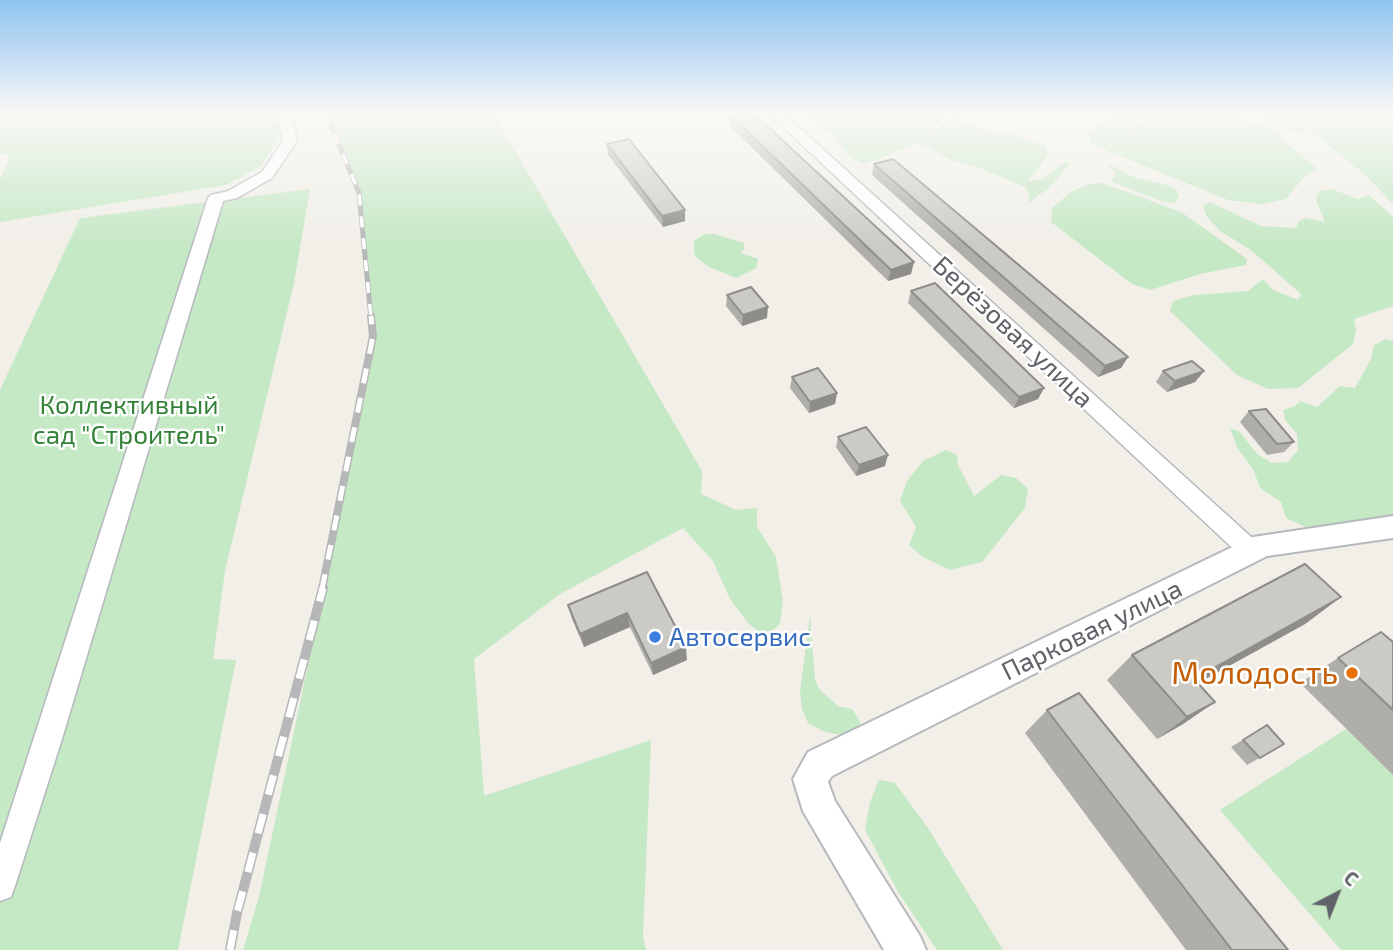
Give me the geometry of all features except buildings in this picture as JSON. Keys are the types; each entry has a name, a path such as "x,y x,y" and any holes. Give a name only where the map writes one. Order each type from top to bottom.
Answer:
{"street":[{"path":"0,886 58,713 216,198 232,195 267,176 279,157"},
{"name":"Берёзовая улица","path":"823,157 1251,551"},
{"name":"Парковая улица","path":"906,950 821,811 810,779 820,764 1263,545 1393,527"}],"green space":[{"path":"8,157 267,157 261,166 226,185 0,222 0,179"},
{"path":"344,157 519,157 702,471 701,494 736,510 757,508 757,527 776,557 783,601 780,624 772,631 760,633 748,623 730,599 713,561 683,528 560,594 474,659 484,796 651,740 643,936 646,950 243,950 259,897 331,556 373,336 359,193"},
{"path":"852,157 882,157 865,164"},
{"path":"947,157 1046,157 1028,181 1040,180 1068,160 1069,165 1050,187 1027,204 1030,197 1025,187 980,168"},
{"path":"1124,157 1303,157 1317,169 1303,178 1286,199 1262,204 1228,200"},
{"path":"1343,157 1393,157 1393,204"},
{"path":"1106,163 1133,177 1168,185 1177,190 1179,196 1174,203 1162,201 1111,182 1116,173"},
{"path":"1102,183 1181,212 1247,259 1246,265 1200,274 1150,290 1132,284 1051,222 1052,208 1071,192 1088,184"},
{"name":"Коллективный сад \"Строитель\"","path":"310,189 294,283 225,571 213,659 236,660 178,950 0,950 0,390 80,218"},
{"path":"1332,189 1358,199 1369,195 1393,217 1393,306 1354,319 1356,330 1353,344 1298,388 1268,389 1237,375 1170,311 1173,301 1194,295 1248,291 1263,279 1273,290 1298,300 1301,294 1251,250 1220,231 1207,217 1203,206 1210,202 1261,226 1296,228 1299,221 1305,218 1325,222 1316,200 1319,191"},
{"path":"704,234 714,234 744,243 744,249 740,253 758,259 756,268 736,278 709,267 695,256 694,250 694,241"},
{"path":"1386,339 1393,341 1393,517 1306,527 1286,518 1281,502 1260,488 1254,471 1238,449 1230,428 1240,432 1257,454 1272,463 1288,462 1298,450 1297,434 1285,420 1283,410 1300,401 1317,407 1340,386 1355,388 1371,359 1374,345"},
{"path":"946,450 957,455 958,465 974,496 1001,475 1016,478 1028,489 1025,508 982,562 950,570 923,557 909,545 916,527 900,501 907,481 923,461"},
{"path":"810,615 815,680 820,690 838,706 852,709 861,723 857,728 841,735 825,732 808,723 802,709 800,692"},
{"path":"1346,729 1393,774 1393,950 1341,950 1220,810"},
{"path":"879,780 895,783 928,828 1003,950 937,950 898,892 865,830 870,802"}],"railway":[{"path":"344,157 359,193 371,318"},
{"path":"322,589 373,336 371,316"},
{"path":"230,950 237,913 323,588"}],"place":[{"name":"Автосервис","path":"655,637"},
{"name":"Молодость","path":"1352,673"}]}
